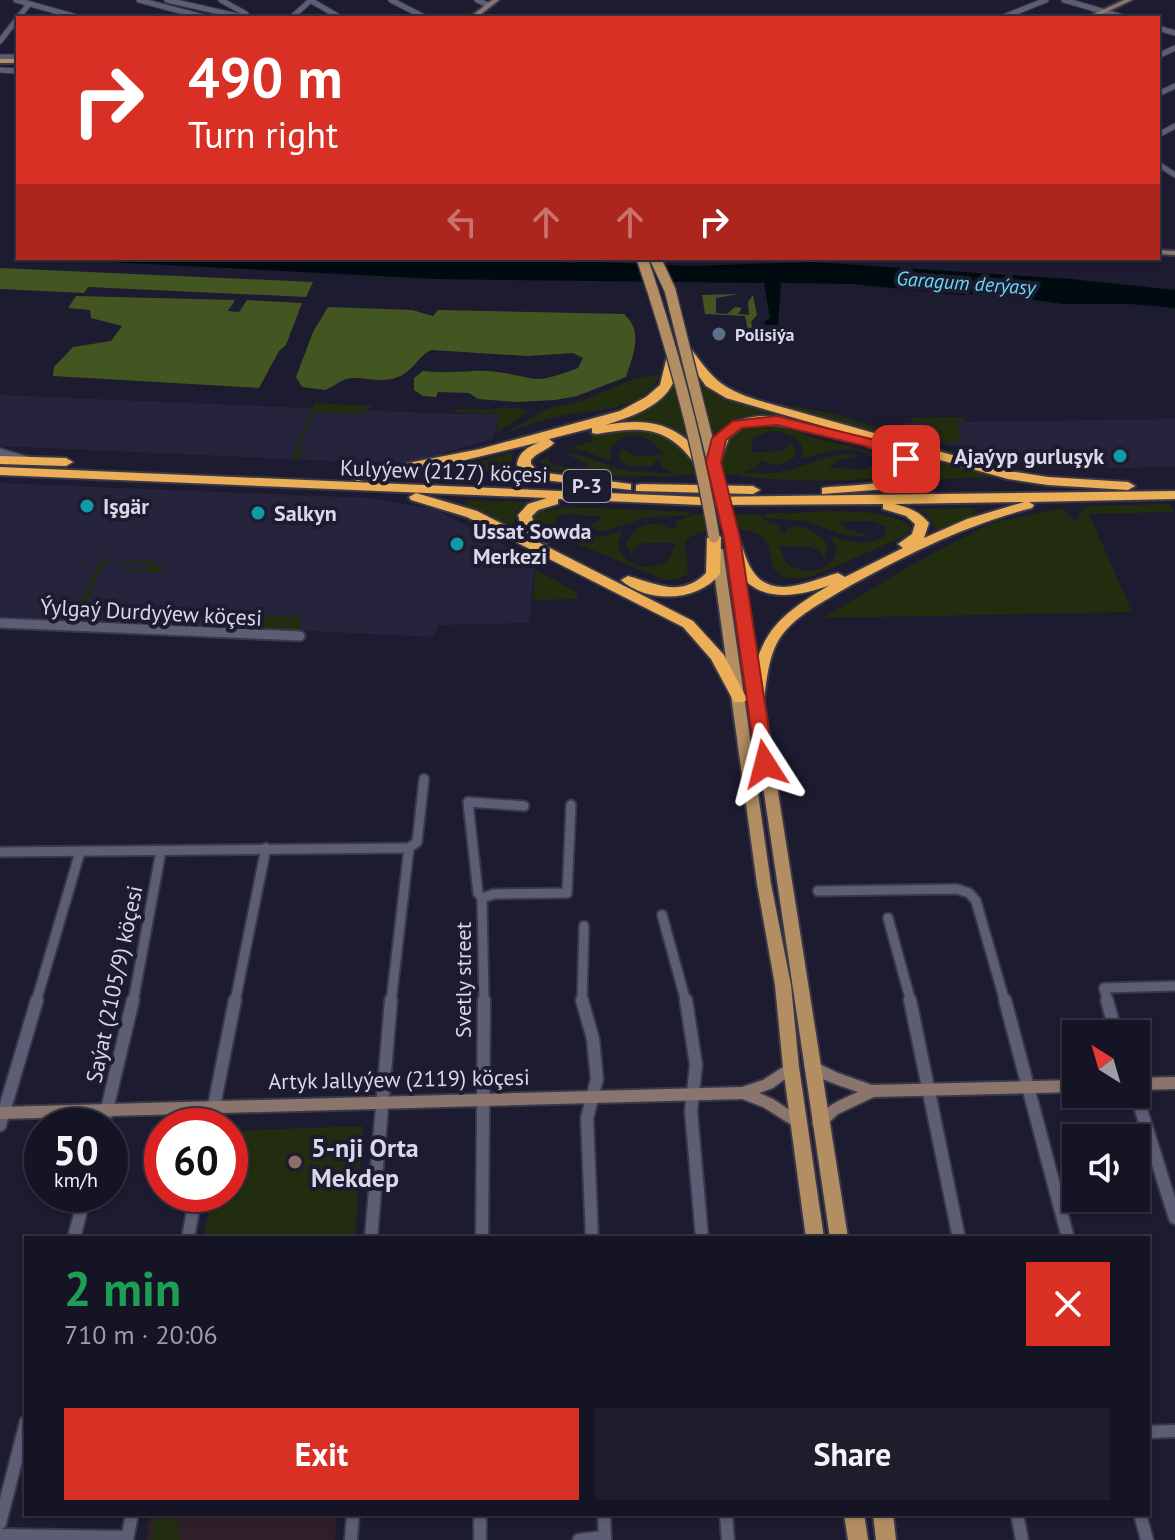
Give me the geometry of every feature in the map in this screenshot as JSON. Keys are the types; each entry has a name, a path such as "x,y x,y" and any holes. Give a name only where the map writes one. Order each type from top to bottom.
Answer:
{"highway":[{"path":"627,493 540,477 524,465 525,456 537,447 626,412 660,393 670,380 680,352 705,378 730,395 886,448 906,459 912,470 908,477 898,483 829,496"},
{"path":"356,482 576,431 623,426 659,428 685,441 708,463 719,438 738,424 777,421 819,425 1008,475 1127,491"},
{"name":"Kulyýew (2127) köçesi","path":"0,460 28,466 627,493 829,496 1127,491 1175,495"},
{"name":"Kulyýew (2127) köçesi","path":"0,473 28,466"},
{"path":"356,482 472,514 659,607 688,624 708,641 748,699"},
{"name":"Kulyýew (2127) köçesi","path":"1127,491 1175,485"},
{"path":"748,699 775,633 793,615 824,596 958,527 992,513 1127,491"},
{"path":"627,493 610,502 549,501 533,507 524,519 536,534 634,583 666,592 694,590 711,578 714,571 714,537"},
{"path":"732,538 751,578 777,590 802,591 821,585 913,540 923,528 916,516 897,508 829,496"}],"main road":[{"path":"643,260 680,352"},
{"path":"656,260 670,290 680,352 708,463 732,538 764,884 783,985 798,1123 815,1236"},
{"path":"708,463 714,537 748,699 839,1236"},
{"path":"854,1516 858,1540"},
{"path":"883,1516 886,1540"}],"street":[{"path":"16,0 73,16"},
{"path":"139,0 199,16"},
{"path":"167,0 237,16"},
{"path":"221,0 249,16"},
{"path":"293,16 311,0 338,16"},
{"path":"391,0 422,16"},
{"path":"477,0 488,5"},
{"path":"474,16 496,0"},
{"path":"1006,16 1046,0"},
{"path":"1064,0 1120,16"},
{"path":"1093,16 1129,0"},
{"path":"20,16 29,4"},
{"path":"218,16 224,13"},
{"path":"0,41 16,21"},
{"path":"0,452 28,466"},
{"name":"Ýylgaý Durdyýew köçesi","path":"0,623 300,636"},
{"path":"0,852 409,848 417,842 424,779"},
{"path":"482,898 478,893 468,802 524,806"},
{"name":"Svetly street","path":"482,1236 486,984 482,898 506,894 563,894 568,890 571,805"},
{"path":"214,1106 266,848"},
{"path":"371,1236 396,938 409,848"},
{"name":"Saýat (2105/9) köçesi","path":"107,1108 137,987 161,851"},
{"path":"1,1117 80,852"},
{"path":"818,891 957,889 969,893 979,906 1067,1236"},
{"path":"662,915 685,991 696,1093 691,1111 702,1236"},
{"path":"888,918 908,989 959,1236"},
{"path":"584,926 582,1006 593,1039 597,1079 587,1118 592,1236"},
{"path":"1112,1020 1104,988 1175,986"},
{"path":"811,1065 833,1077 872,1091 1062,1086"},
{"name":"Artyk Jallyýew (2119) köçesi","path":"128,1109 743,1093 768,1084 791,1067"},
{"path":"1150,1084 1175,1083"},
{"path":"819,1123 833,1110 872,1091"},
{"path":"743,1093 768,1103 798,1123"},
{"path":"1140,1108 1175,1218"},
{"name":"Artyk Jallyýew (2119) köçesi","path":"1,1117 24,1115"},
{"path":"74,1236 80,1212"},
{"path":"188,1236 193,1212"},
{"path":"0,1523 24,1430"},
{"path":"1150,1432 1175,1431"},
{"path":"0,1535 127,1539 132,1516"},
{"path":"351,1540 353,1516"},
{"path":"480,1516 480,1540"},
{"path":"579,1540 605,1539 604,1516"},
{"path":"726,1516 728,1540"},
{"path":"1017,1516 1022,1540"},
{"path":"1141,1516 1147,1540"}],"shaded area":[{"path":"0,395 500,414 493,439 410,463 355,462 0,446"},
{"path":"1175,419 1175,467 1045,469 976,449 947,445 905,430 903,423"},
{"path":"0,483 370,498 437,510 535,562 529,623 438,625 434,637 0,616"},
{"path":"150,1516 337,1516 335,1540 146,1540"}],"green space":[{"path":"0,268 313,282 306,297 88,287 84,293 0,289"},
{"path":"739,294 716,298 716,313 727,314 735,307 742,308 738,314 749,315 748,302 753,295 757,315 751,322 753,330 748,330 745,316 705,314 702,295"},
{"path":"76,296 235,300 228,311 239,312 247,300 302,303 286,345 279,351 259,388 53,376 54,367 73,347 111,341 122,326 91,318 90,310 68,308"},
{"path":"328,307 412,310 433,316 438,310 624,314 634,328 635,344 626,377 577,396 555,400 517,402 478,399 469,393 438,392 436,397 423,396 414,390 414,378 423,371 481,371 541,379 578,368 583,358 573,353 527,356 432,350 403,374 392,379 349,378 325,390 302,387 296,377 313,332"},
{"path":"660,374 652,387 630,403 553,418 505,433 547,409 581,401 637,378"},
{"path":"700,380 715,392 738,403 762,401 835,414 1007,470 812,416 802,430 806,436 895,458 900,463 898,471 867,479 821,481 754,478 740,476 741,473 598,476 556,470 542,464 541,461 553,453 547,458 552,465 589,470 586,464 567,454 573,453 622,470 676,474 662,468 662,463 656,460 652,466 629,466 619,460 620,448 634,456 664,455 646,438 638,436 624,437 617,442 610,450 611,462 583,450 567,449 592,441 592,436 585,429 665,394 676,381","holes":["770,431 799,442 802,459 831,451 852,450 869,456 876,463 864,470 829,467 836,461 859,456 840,455 783,471 743,472 757,467 760,460 776,466 794,458 796,450 790,441 789,446 781,451 751,452 753,438"]},
{"path":"314,403 373,406 363,414 313,412 299,450 301,453 320,455 300,455 295,461 292,459"},
{"path":"519,408 528,412 496,433 499,414 454,412 456,409"},
{"path":"964,417 966,422 957,423 962,440 947,444 929,437 929,423 913,423 911,418"},
{"path":"513,452 510,465 521,474 443,471"},
{"path":"916,456 1001,477 917,480 924,469"},
{"path":"470,500 528,502 516,511 514,527 463,505"},
{"path":"1170,504 1174,512 1089,514 1132,612 823,618 922,559 991,523 1064,508 1068,516 1076,520 1087,506"},
{"path":"566,507 691,512 687,516 647,517 606,531 570,529 595,523 603,516 571,514 554,521 559,530 583,537 623,531 618,543 621,551 631,562 645,566 668,561 676,543 643,543 634,548 631,555 626,545 634,532 653,523 671,530 676,526 675,522 691,515 760,514 766,521 778,525 781,532 786,533 787,528 793,527 810,530 828,545 824,560 821,552 811,547 779,546 787,564 810,571 825,567 835,557 837,549 831,536 852,542 872,541 885,536 887,527 873,521 838,522 846,529 871,537 843,535 806,521 766,518 763,514 863,512 900,520 912,528 905,536 808,578 787,578 775,571 768,544 760,535 740,529 701,532 685,542 688,574 666,580 540,529 532,522 532,515 541,509"},
{"path":"971,508 977,513 937,530 930,518 919,509"},
{"path":"101,559 168,562 151,563 151,566 167,568 159,572 122,570 146,570 148,564 106,560 83,609 104,611 82,612 78,619 142,625 72,621"},
{"path":"535,569 576,592 578,599 533,600"},
{"path":"235,614 301,617 299,631 231,629"},
{"name":"5-nji Orta Mekdep","path":"363,1126 355,1236 204,1236 209,1212 248,1212 248,1130"},
{"path":"154,1516 175,1516 181,1540 152,1540"}],"water":[{"name":"Garagum derýasy","path":"71,260 546,260 692,266 812,262 1071,279 1175,290 1175,308 1063,304 984,293 961,295 852,284 781,283 778,325 766,325 764,322 770,318 764,283 436,279"}],"place":[{"name":"Polisiýa","path":"719,334"},
{"name":"Ajaýyp gurluşyk","path":"1120,456"},
{"name":"Işgär","path":"87,506"},
{"name":"Salkyn","path":"258,513"},
{"name":"Ussat Sowda Merkezi","path":"457,544"},
{"name":"5-nji Orta Mekdep","path":"295,1162"}],"route":[{"path":"765,764 732,538 714,462 719,438 738,424 760,420 787,422 870,443 906,459"}]}
